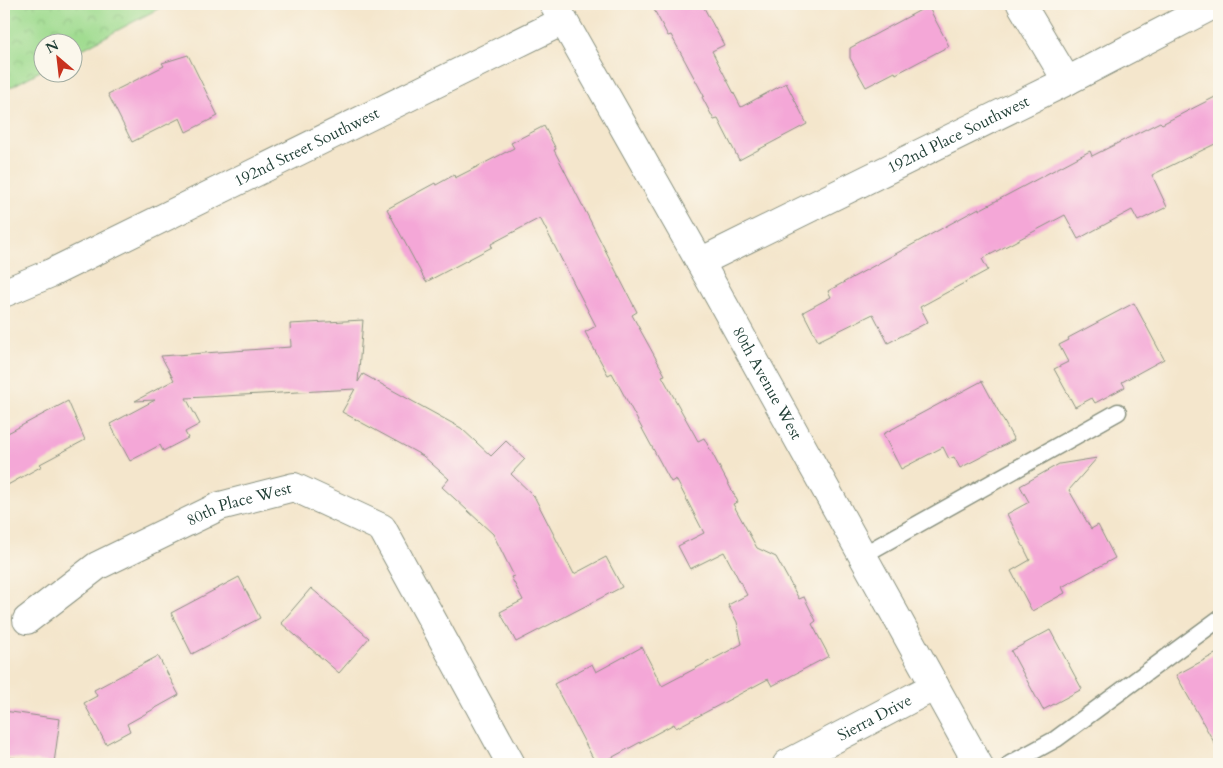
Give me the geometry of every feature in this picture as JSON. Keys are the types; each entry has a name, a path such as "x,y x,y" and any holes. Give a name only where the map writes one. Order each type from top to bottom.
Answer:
{"street":[{"path":"1021,4 1067,81"},
{"name":"192nd Place Southwest","path":"700,262 1067,81 1215,4"},
{"name":"80th Avenue West","path":"559,12 978,764"},
{"name":"192nd Street Southwest","path":"4,291 51,273 559,12"},
{"name":"80th Place West","path":"27,620 97,566 220,506 294,487 382,528 511,764"},
{"name":"Sierra Drive","path":"787,764 935,686"}],"lane":[{"path":"863,555 1118,412"},
{"path":"1010,764 1056,739 1219,619"}],"green space":[{"path":"4,4 167,4 82,49 82,32 32,32 32,76 4,91"}],"building":[{"path":"651,4 702,4 724,45 712,51 741,107 786,83 807,124 739,160 718,119 714,120 702,97 704,96 671,35 668,36"},
{"path":"928,6 949,46 896,74 895,72 866,87 850,58 850,48"},
{"path":"188,55 218,116 186,132 180,118 132,142 108,94 164,66 162,63"},
{"path":"1219,95 1219,142 1152,175 1167,207 1138,221 1132,210 1078,239 1065,215 982,259 988,270 920,307 928,322 888,343 873,314 818,341 803,312 831,297 828,291 979,208 979,210 1090,151 1092,156"},
{"path":"544,126 556,149 554,150 637,312 632,315 665,375 662,376 698,441 704,438 738,502 733,504 757,548 776,557 799,599 804,597 816,621 812,624 829,656 772,686 768,679 676,728 674,724 600,764 596,764 554,684 592,664 596,672 642,647 662,686 742,644 737,622 728,605 747,595 724,552 690,569 678,546 704,533 676,479 671,482 612,373 608,375 585,332 596,326 540,218 491,244 492,247 426,282 387,209 435,183 436,185 454,175 455,178 514,148 511,143"},
{"path":"1134,303 1164,359 1122,382 1125,387 1095,403 1092,398 1075,407 1054,369 1068,362 1059,345 1069,340 1068,338"},
{"path":"363,320 358,382 363,374 461,428 491,456 506,441 525,459 511,474 534,496 574,574 606,557 622,587 516,642 500,612 523,600 511,577 514,576 493,534 442,487 449,479 423,456 342,412 355,389 186,398 200,424 185,432 188,438 163,451 160,445 130,461 110,424 155,400 135,401 174,380 161,356 291,347 290,324"},
{"path":"982,381 1014,440 960,468 954,457 949,459 943,447 901,469 883,434"},
{"path":"68,401 85,440 40,464 42,466 4,487 4,435"},
{"path":"1097,458 1069,490 1091,529 1098,525 1115,558 1062,587 1065,593 1032,611 1011,571 1030,560 1007,514 1029,502 1020,486 1059,464"},
{"path":"239,577 260,618 192,654 171,613"},
{"path":"311,588 369,638 339,673 281,623"},
{"path":"1050,630 1082,689 1043,710 1011,651"},
{"path":"1219,652 1219,751 1176,675"},
{"path":"158,656 179,695 127,724 130,731 106,744 84,703 97,696 94,690"},
{"path":"4,711 60,719 54,763 4,757"}]}
